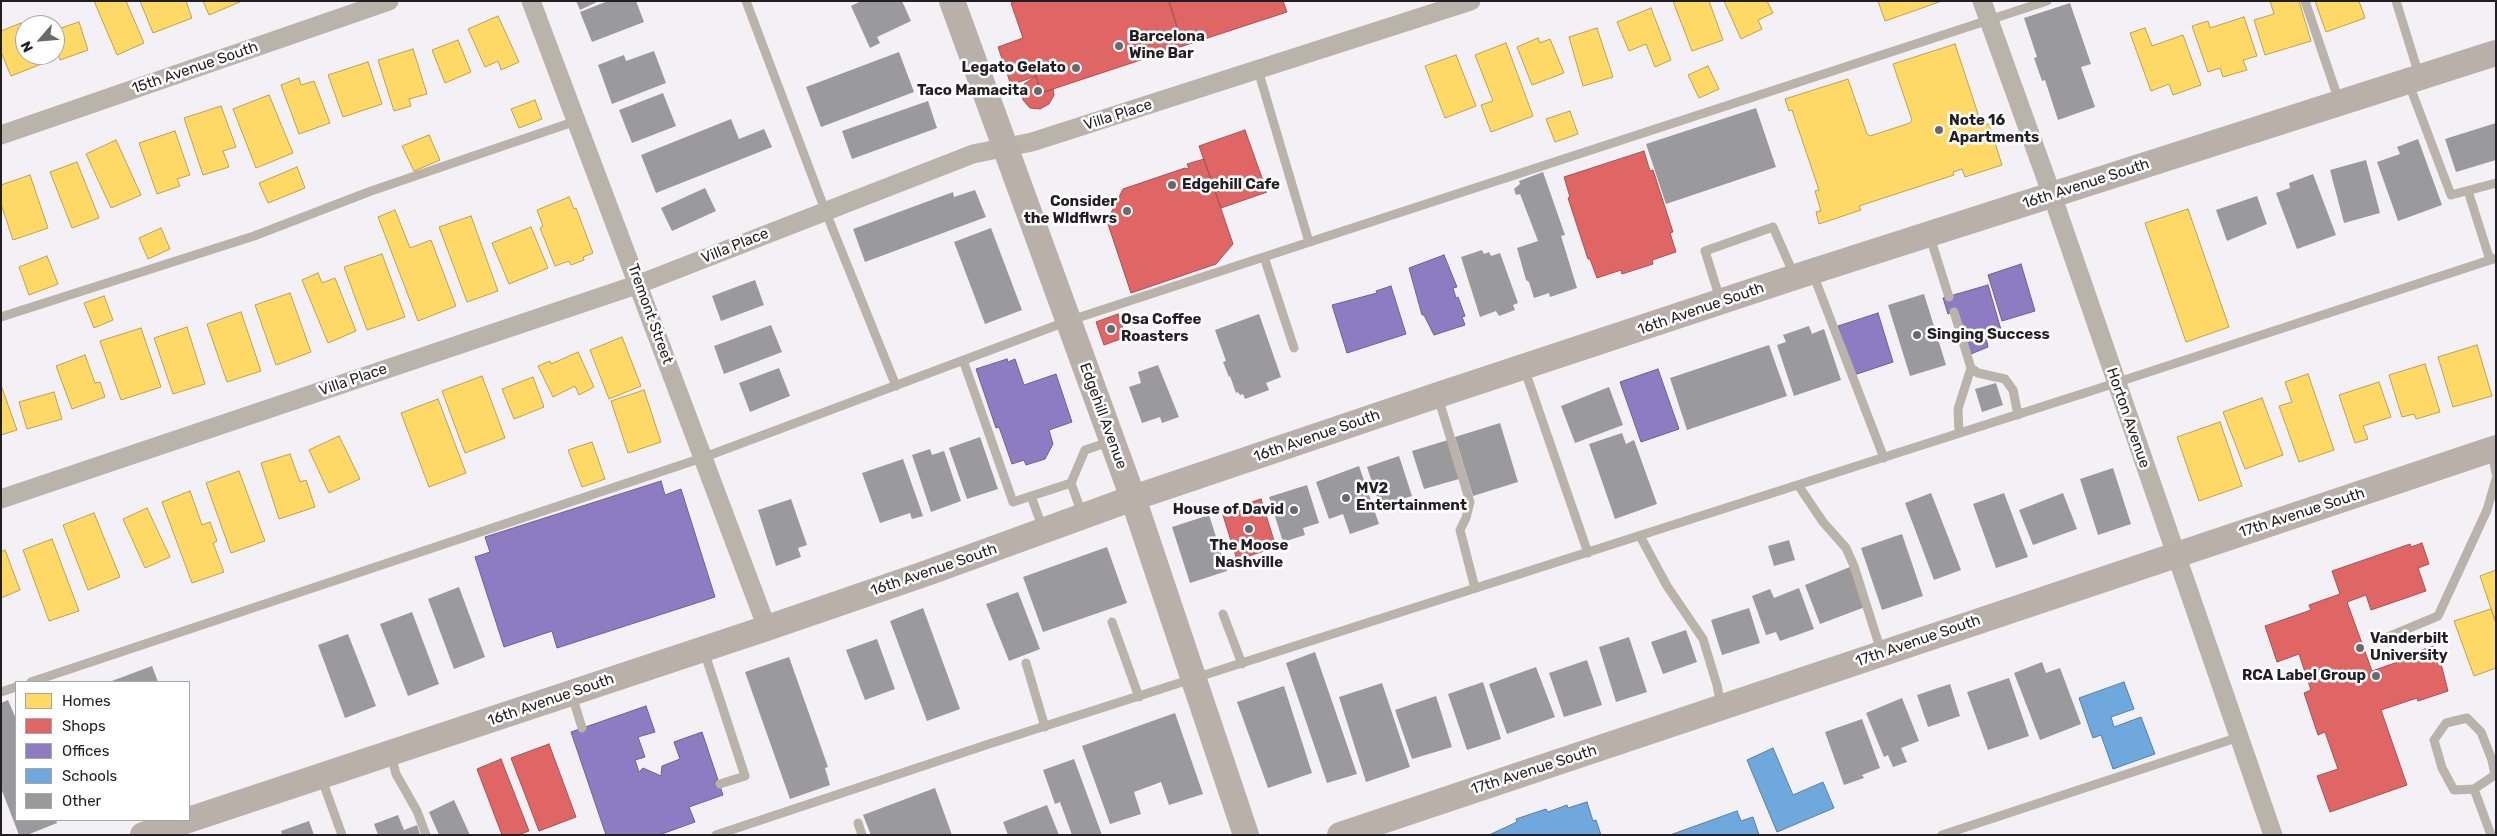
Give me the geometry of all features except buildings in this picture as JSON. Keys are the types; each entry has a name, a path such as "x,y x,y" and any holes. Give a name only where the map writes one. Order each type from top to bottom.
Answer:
{"main road":[{"name":"Edgehill Avenue","path":"952,1 1133,498 1246,835"},
{"name":"16th Avenue South","path":"190,820 767,628 1133,498 1438,395 1929,234 2496,53"},
{"name":"17th Avenue South","path":"1340,835 2176,554 2494,457"},
{"name":"16th Avenue South","path":"147,834 186,821"}],"street":[{"name":"15th Avenue South","path":"1,134 389,1"},
{"name":"Tremont Street","path":"531,1 767,628"},
{"name":"Villa Place","path":"1,499 639,284 973,154 1032,142 1471,1"},
{"name":"Horton Avenue","path":"1982,1 2052,195 2272,835"}],"lane":[{"path":"746,1 825,210 896,386"},
{"path":"34,681 702,458 1068,321 2047,1"},
{"path":"2305,1 2340,103"},
{"path":"2396,1 2414,79 2452,195 2496,183"},
{"path":"1258,70 1309,242"},
{"path":"1,317 254,236 371,191 576,120"},
{"path":"716,835 1475,588 2018,415 2493,259 2468,191"},
{"path":"1721,302 1705,251 1773,227 1804,275 1884,458"},
{"path":"1929,234 1948,297"},
{"path":"1264,257 1294,348"},
{"path":"1954,312 1971,368 1958,409 1959,433"},
{"path":"963,360 1013,502 1071,483"},
{"path":"1524,368 1588,553"},
{"path":"1971,368 1978,373 2005,379 2013,390 2018,415"},
{"path":"1438,395 1470,502 1466,518 1460,530 1475,588"},
{"path":"1082,517 1071,483 1084,450 1112,441"},
{"path":"2383,639 2438,616 2487,510 2496,479"},
{"path":"1798,486 1823,522 1846,548 1854,566 1882,653"},
{"path":"1031,496 1043,531"},
{"path":"1640,536 1667,586 1703,639 1717,685 1721,708"},
{"path":"1223,614 1242,664"},
{"path":"1112,622 1139,697"},
{"path":"704,648 745,776 720,784"},
{"path":"1026,663 1045,727"},
{"path":"1,692 15,687"},
{"path":"572,693 582,728"},
{"path":"2467,718 2481,732 2492,760 2495,775 2474,789 2454,790 2442,768 2434,740 2446,722 2467,718"},
{"path":"1942,835 2239,737"},
{"path":"391,754 396,774 417,811 426,835"},
{"path":"320,777 342,835"},
{"path":"2474,789 2491,835"},
{"path":"858,823 862,835"}],"place":[{"name":"Barcelona Wine Bar","path":"1119,46"},
{"name":"Legato Gelato","path":"1076,68"},
{"name":"Taco Mamacita","path":"1038,91"},
{"name":"Note 16 Apartments","path":"1939,130"},
{"name":"Edgehill Cafe","path":"1172,185"},
{"name":"Consider the Wldflwrs","path":"1127,211"},
{"name":"Osa Coffee Roasters","path":"1111,329"},
{"name":"Singing Success","path":"1917,335"},
{"name":"MV2 Entertainment","path":"1346,498"},
{"name":"House of David","path":"1294,510"},
{"name":"The Moose Nashville","path":"1249,529"},
{"name":"Vanderbilt University","path":"2360,648"},
{"name":"RCA Label Group","path":"2376,676"}]}
